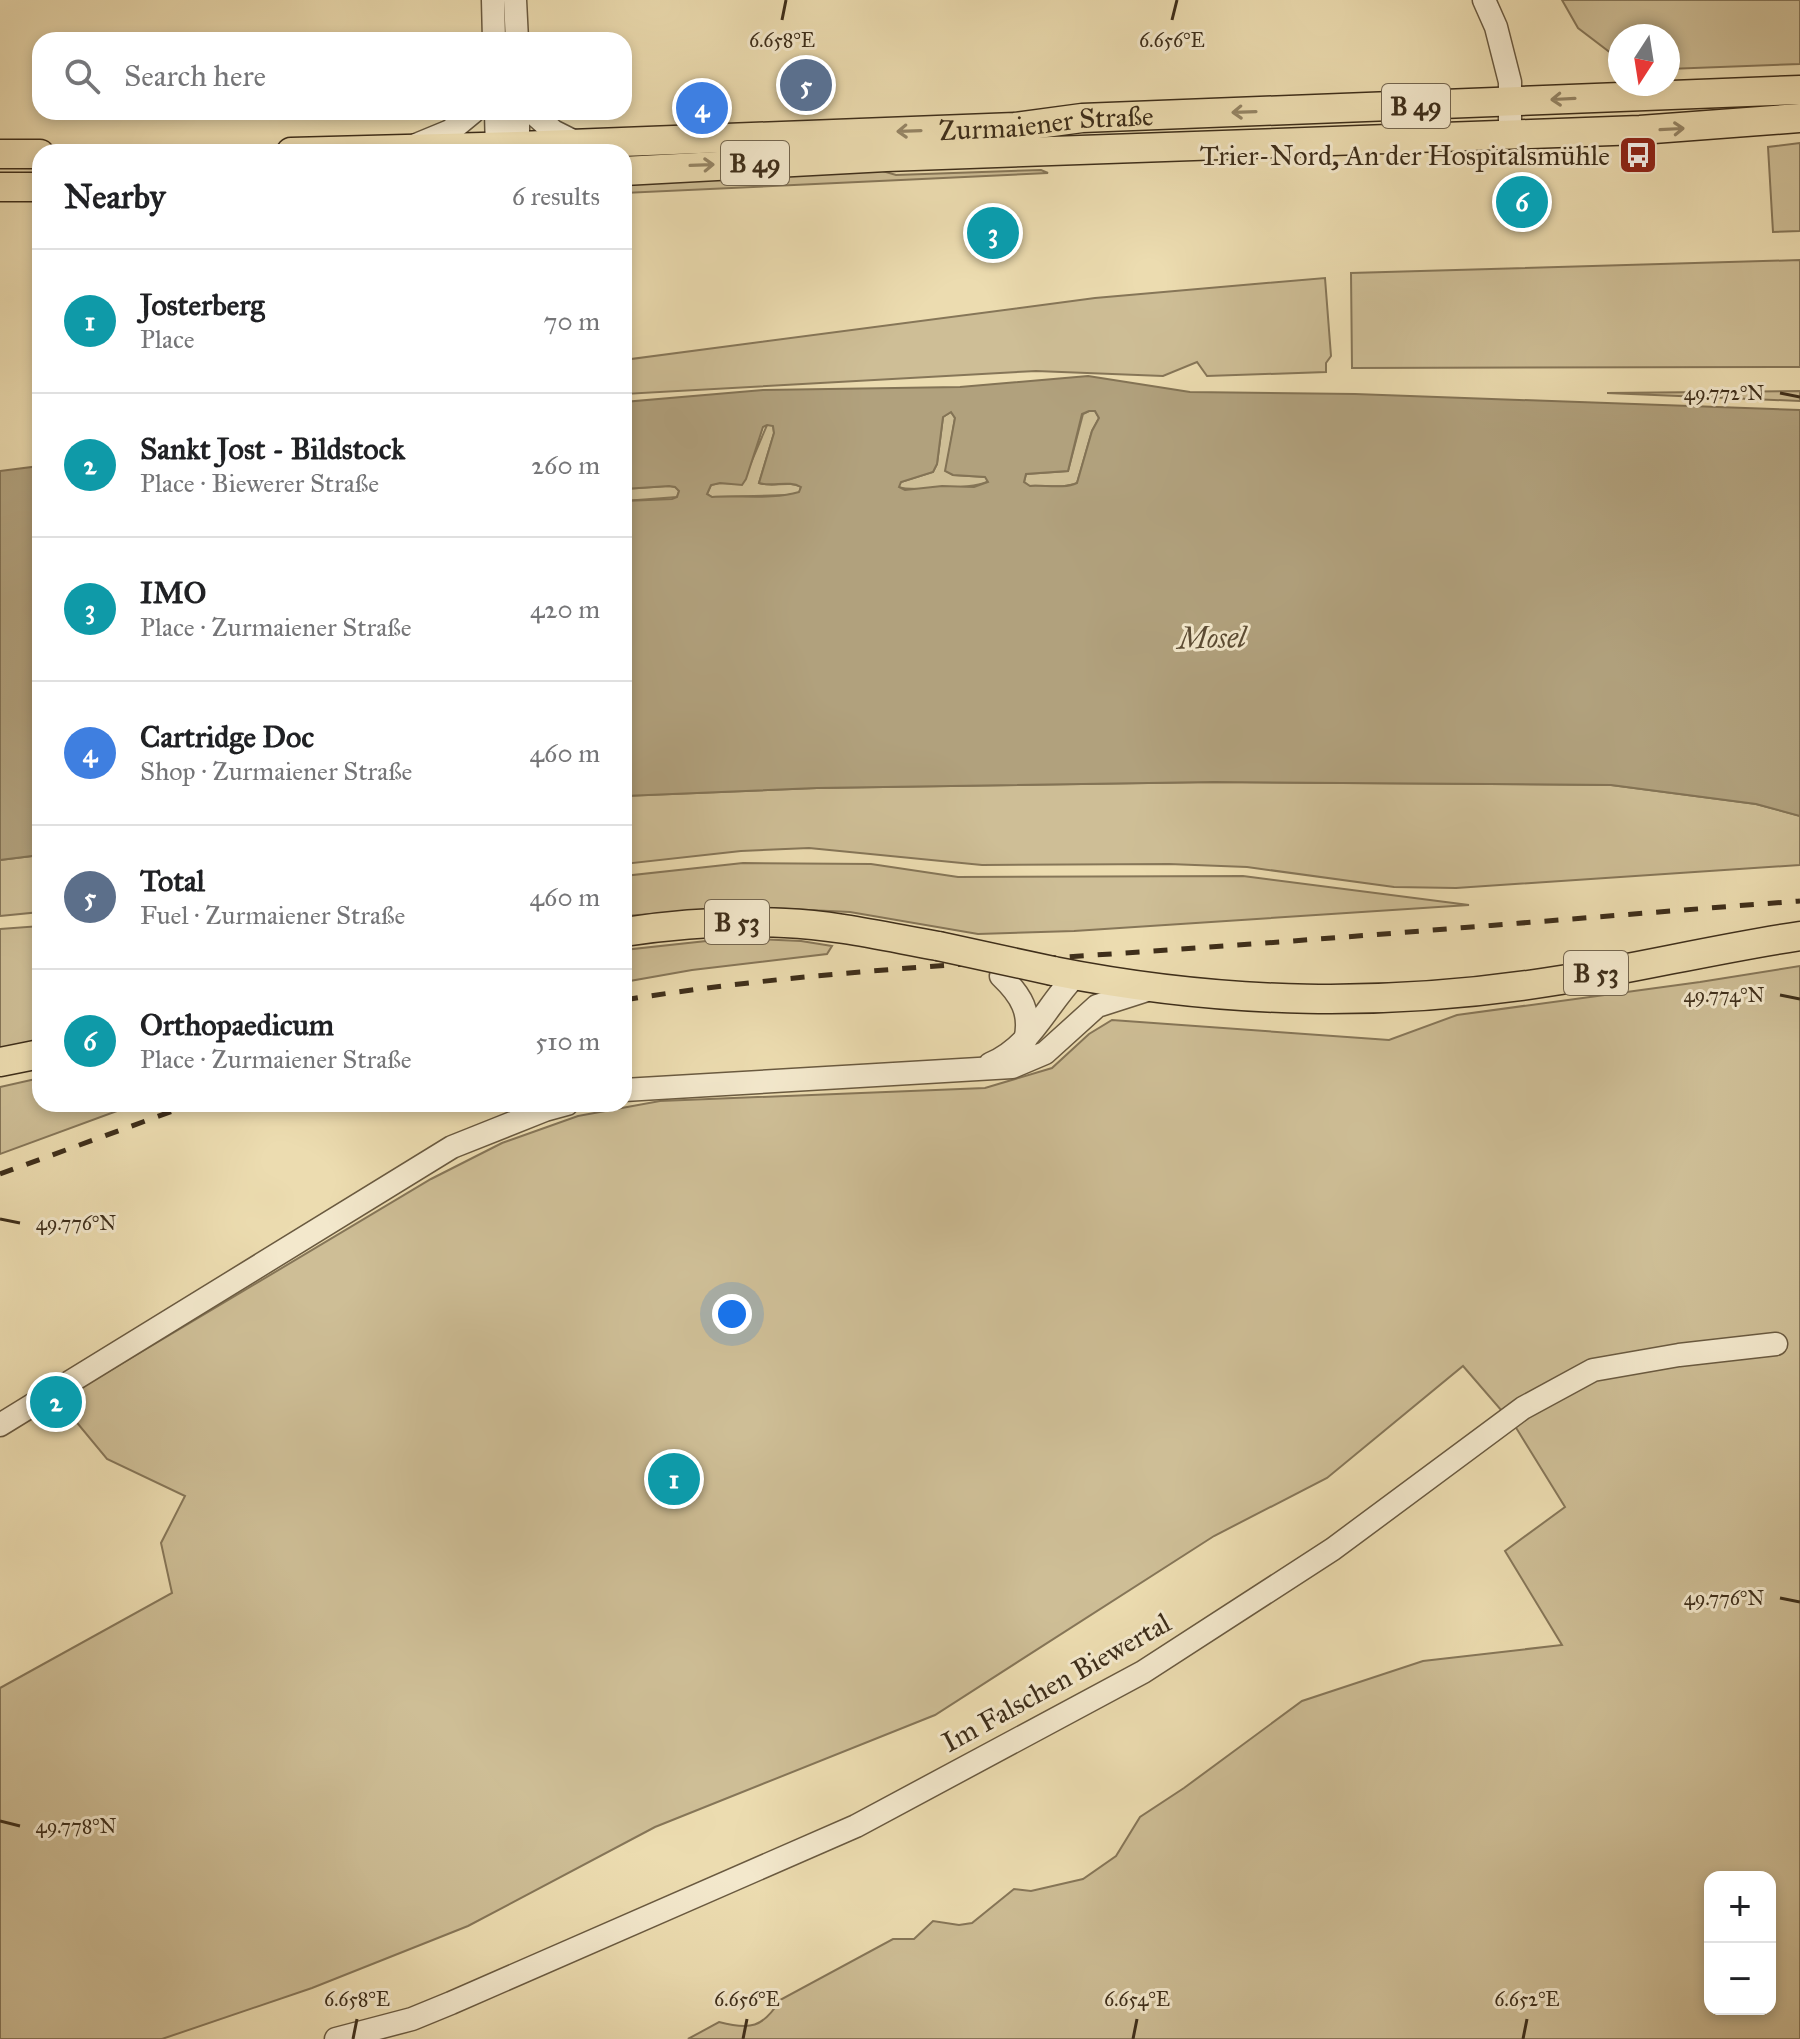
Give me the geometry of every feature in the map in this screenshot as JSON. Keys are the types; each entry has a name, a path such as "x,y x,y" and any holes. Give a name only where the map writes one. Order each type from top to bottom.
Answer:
{"main road":[{"name":"Zurmaiener Straße","path":"578,144 1015,127 1082,118 1800,90"},
{"path":"1616,97 1616,131"},
{"name":"Zurmaiener Straße","path":"632,171 886,157 1616,131 1800,118"},
{"path":"0,154 32,154"},
{"path":"0,187 32,187"},
{"name":"B 53","path":"632,931 693,924 786,923 849,930 938,946 1064,974 1253,999 1390,999 1558,980 1800,936"},
{"path":"0,1062 32,1056"}],"street":[{"path":"493,0 494,32"},
{"path":"515,0 517,32"},
{"path":"1484,0 1496,27 1510,82 1510,135"},
{"path":"417,144 450,131 463,120"},
{"path":"498,120 506,144"},
{"path":"508,144 516,120"},
{"path":"541,120 553,131 578,144"},
{"path":"1064,974 1079,999 1076,1025"},
{"path":"978,1069 1004,1058 1025,1041 1060,991 1064,974"},
{"path":"1001,976 1025,1007 1029,1021 1025,1041"},
{"path":"632,1090 1002,1069 1030,1061 1054,1046 1097,1006 1154,988"},
{"path":"0,1425 452,1147 540,1112"},
{"name":"Im Falschen Biewertal","path":"336,2039 412,2019 856,1826 1143,1672 1333,1549 1523,1408 1593,1370 1679,1355 1776,1344"}],"shaded area":[{"path":"1562,0 1800,0 1800,64 1680,69 1680,24 1608,24 1608,51 1578,28"},
{"path":"1800,143 1800,231 1773,232 1768,147"},
{"path":"869,167 896,175 1041,170 1048,173 632,193 632,180"},
{"path":"1800,260 1800,367 1352,368 1351,273"},
{"path":"1325,278 1331,356 1326,363 1326,372 1207,376 1197,362 1163,376 1036,371 632,394 632,359 1095,298"},
{"path":"1800,391 1800,401 1607,393"},
{"path":"1095,411 1099,418 1092,431 1077,483 1029,486 1024,482 1026,474 1068,471 1083,414"},
{"path":"951,412 955,418 946,471 953,475 986,477 988,481 943,488 898,487 901,482 933,472 937,464 943,417"},
{"path":"767,425 773,425 774,433 759,483 796,485 801,487 799,493 712,497 707,494 711,485 742,484"},
{"path":"669,486 679,491 677,497 632,500 632,488"},
{"path":"1214,782 1611,785 1756,804 1800,816 1800,865 1456,888 1394,887 1247,867 1169,864 982,865 809,848 741,851 632,863 632,796 817,788"},
{"path":"32,856 32,913 0,916 0,860"},
{"path":"743,863 871,864 958,877 1243,876 1469,905 1074,931 978,934 850,912 749,907 632,915 632,875"},
{"path":"32,927 32,1044 0,1050 0,929"},
{"path":"734,938 801,941 832,946 827,954 632,981 632,949"},
{"path":"1800,966 1800,2039 688,2039 719,2022 739,2026 755,2024 768,2016 780,2000 893,1939 914,1939 933,1921 959,1925 972,1923 1014,1889 1031,1891 1083,1879 1116,1856 1140,1817 1302,1701 1423,1661 1562,1645 1505,1551 1565,1507 1515,1426 1463,1366 1327,1478 1214,1536 935,1715 655,1827 468,1926 312,1988 162,2039 0,2039 0,1688 172,1593 161,1543 185,1496 107,1459 59,1401 431,1179 502,1143 578,1116 632,1112 632,1106 660,1101 985,1088 1052,1068 1089,1034 1112,1020 1389,1040 1457,1015"},
{"path":"32,1080 32,1112 114,1112 0,1154 0,1087"}],"water":[{"name":"Mosel","path":"1088,376 1190,392 1355,394 1800,410 1800,816 1756,804 1611,785 1214,782 817,788 632,796 632,501 672,499 677,497 679,491 669,486 632,488 632,401 763,390 960,387","holes":["1095,411 1099,418 1092,431 1077,483 1030,486 1024,482 1026,474 1068,471 1082,414","951,412 955,418 945,471 953,475 985,477 988,482 974,487 905,490 899,487 901,482 933,472 937,464 943,417","773,426 774,433 759,483 796,485 801,487 799,492 767,497 712,497 707,494 711,485 742,485 763,427"]},
{"path":"32,467 32,856 0,860 0,471"}],"railway":[{"path":"632,999 874,971 1800,901"},
{"path":"0,1174 170,1112"}],"place":[{"name":"Total","path":"806,85"},
{"name":"Cartridge Doc","path":"702,108"},
{"name":"Trier-Nord, An der Hospitalsmühle","path":"1638,155"},
{"name":"Orthopaedicum","path":"1522,202"},
{"name":"IMO","path":"993,233"},
{"name":"Sankt Jost - Bildstock","path":"56,1402"},
{"name":"Josterberg","path":"674,1479"}]}
